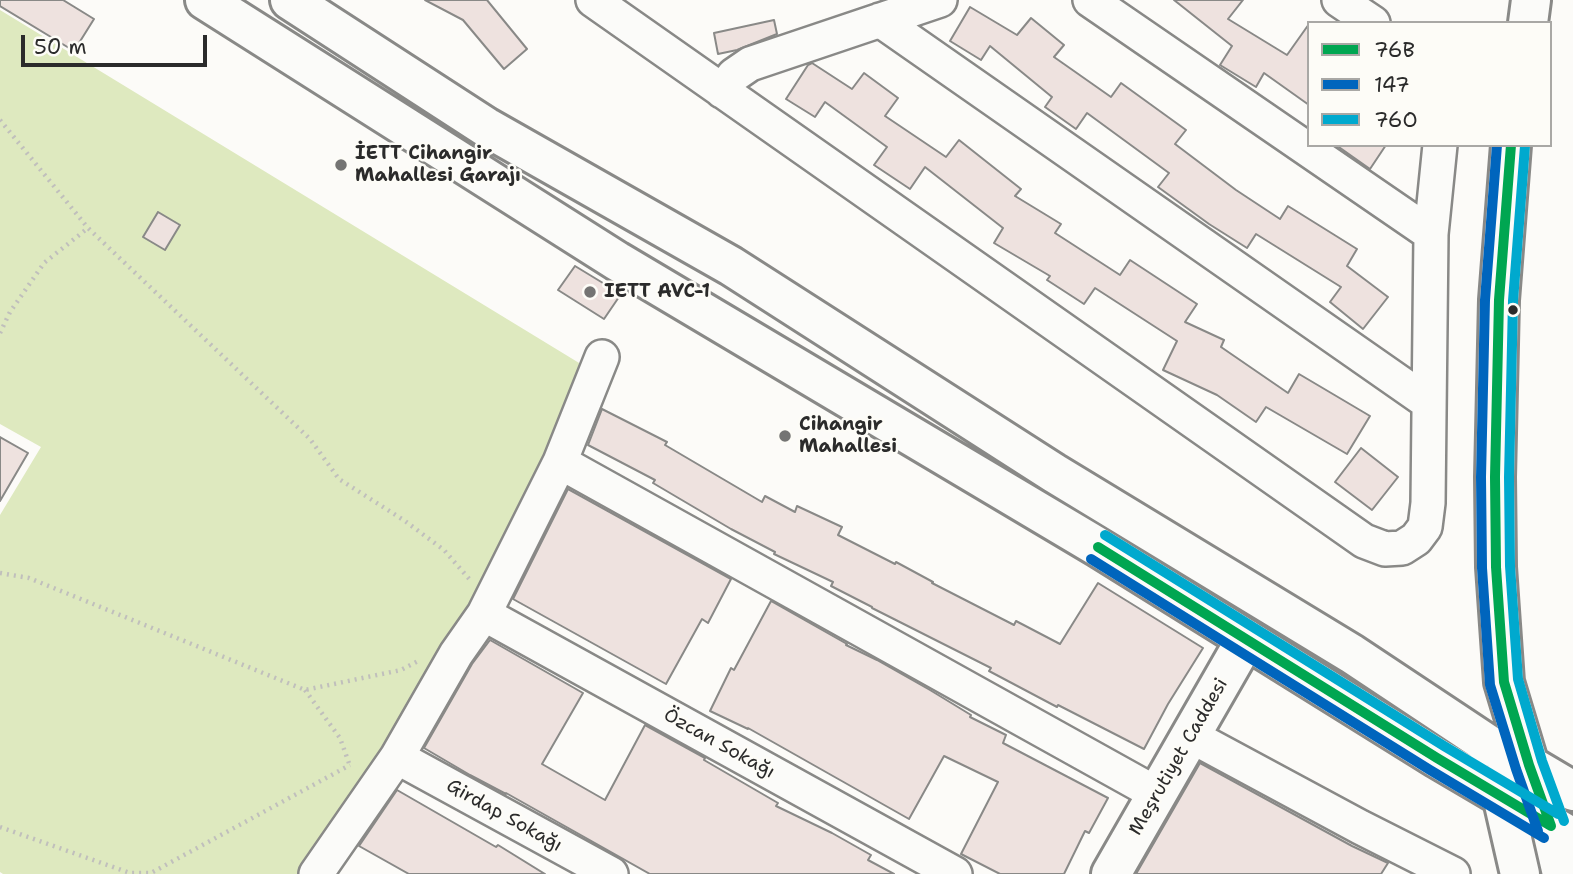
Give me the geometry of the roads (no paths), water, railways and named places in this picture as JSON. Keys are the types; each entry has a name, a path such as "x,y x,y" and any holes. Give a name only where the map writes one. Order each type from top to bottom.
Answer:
{"main road":[{"path":"205,0 617,261 1098,547 1562,832"},
{"path":"290,0 486,127 731,266 1054,473 1352,654 1489,745 1573,791"},
{"path":"1528,21 1531,0"},
{"path":"1511,147 1499,300 1495,477 1496,567 1504,682 1529,765 1562,832 1562,874"},
{"name":"Meşrutiyet Caddesi","path":"1111,874 1247,639"},
{"path":"1504,682 1489,745 1504,798 1520,874"}],"street":[{"path":"593,0 1364,541 1385,550 1402,548 1416,540 1425,527 1429,503 1431,233 1440,147"},
{"path":"722,91 734,75 750,64 940,0"},
{"path":"1090,0 1431,233"},
{"path":"1339,0 1370,21"},
{"path":"880,20 1429,403"},
{"path":"316,874 397,757 484,614 560,462 602,357"},
{"path":"560,462 1157,794"},
{"name":"Özcan Sokağı","path":"484,614 955,874"},
{"path":"1191,736 1453,874"},
{"name":"Girdap Sokağı","path":"397,757 611,874"}],"place":[{"name":"İETT Cihangir Mahallesi Garajı","path":"341,165"},
{"name":"IETT AVC-1","path":"590,292"},
{"name":"Cihangir Mahallesi","path":"785,436"}]}
